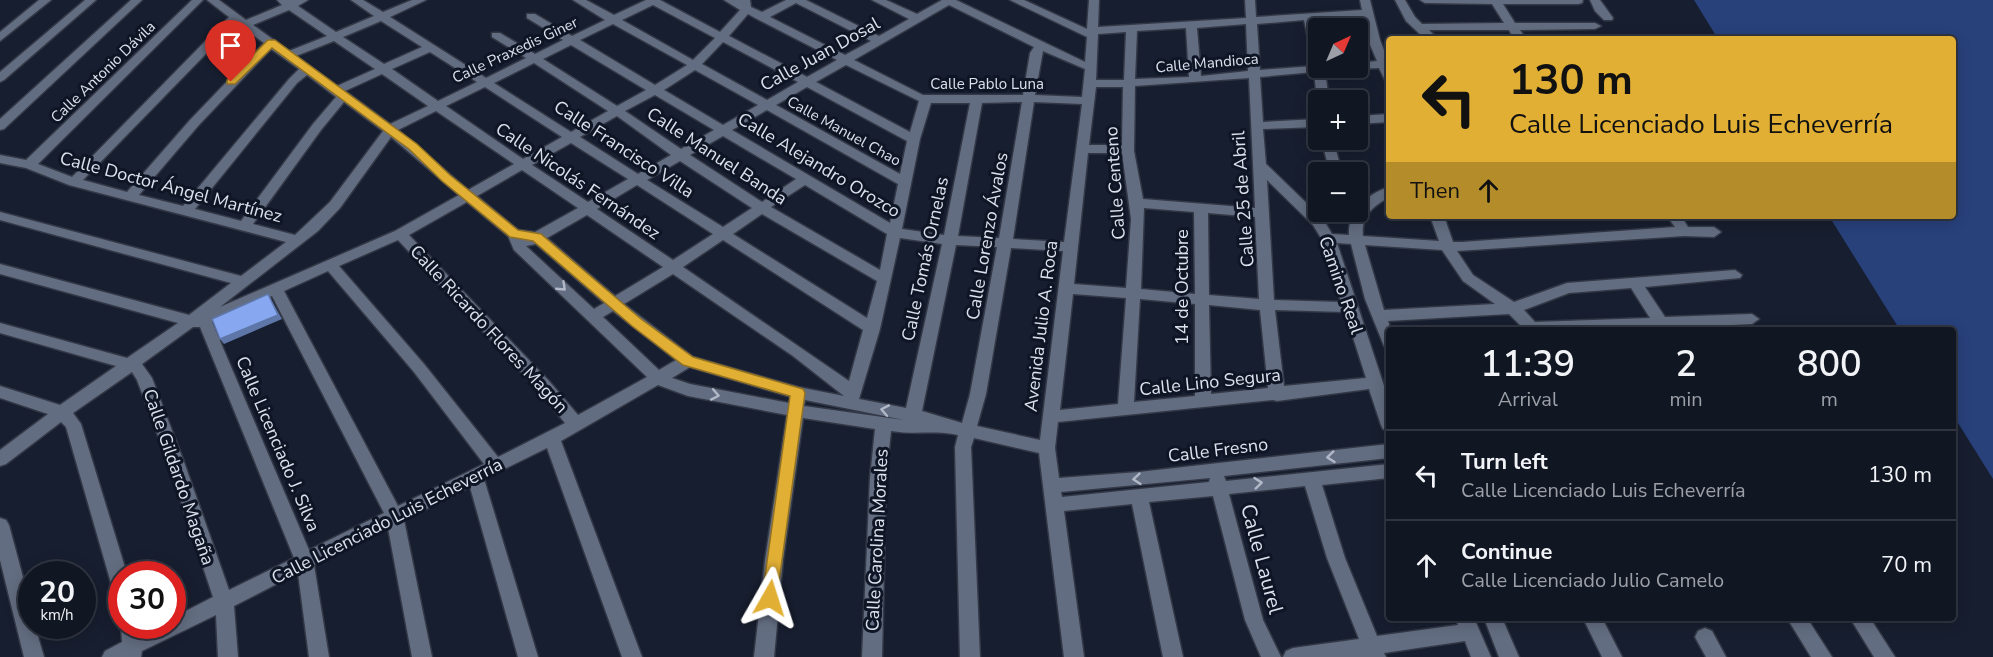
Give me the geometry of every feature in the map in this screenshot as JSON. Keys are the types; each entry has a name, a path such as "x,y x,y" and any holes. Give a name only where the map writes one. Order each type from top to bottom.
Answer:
{"street":[{"path":"0,38 46,0"},
{"path":"0,78 91,0"},
{"path":"0,126 6,116 137,0"},
{"name":"Calle Antonio Dávila","path":"29,165 198,0"},
{"path":"212,0 390,129 517,240 592,316 659,379 688,390 797,411 884,424 911,422"},
{"path":"74,182 241,20 286,3 303,0"},
{"name":"Calle Francisco Villa","path":"356,0 872,329"},
{"path":"290,55 421,0"},
{"name":"Calle Manuel Chao","path":"578,0 694,67 906,183"},
{"path":"653,0 914,139"},
{"name":"Calle Praxedis Giner","path":"390,129 653,0"},
{"name":"Calle Pablo Luna","path":"729,0 745,4 761,17 926,99 1028,98 1088,101"},
{"path":"761,17 796,0 880,41"},
{"path":"877,0 918,19"},
{"path":"949,0 1040,46 1080,65 1092,68"},
{"name":"Calle Juan Dosal","path":"537,237 949,0"},
{"path":"1015,0 1093,33 1132,27 1369,14"},
{"name":"Avenida Julio A. Roca","path":"1074,657 1047,448 1092,68 1094,0"},
{"name":"Calle 25 de Abril","path":"1250,0 1267,305 1277,395"},
{"path":"1365,0 1374,40 1386,71"},
{"path":"1400,0 1410,19 1428,36"},
{"path":"1425,0 1578,1"},
{"path":"1595,0 1599,9 1608,18"},
{"path":"1496,1 1518,36"},
{"name":"Calle Nicolás Fernández","path":"286,3 673,267 852,398"},
{"path":"0,268 191,323 276,290 400,234 656,89 694,67 722,38 745,4"},
{"name":"Calle Alejandro Orozco","path":"531,16 896,233 949,240 1070,246"},
{"path":"1191,23 1196,79"},
{"path":"1418,27 1595,26"},
{"name":"Calle Centeno","path":"1126,410 1138,203 1129,171 1127,149 1132,27"},
{"name":"Calle Manuel Banda","path":"496,35 617,111 762,208 885,279"},
{"path":"130,197 194,123 271,42"},
{"name":"Calle Lorenzo Ávalos","path":"970,657 963,447 978,394 1036,53 1040,46"},
{"path":"245,226 341,92 431,47"},
{"path":"1368,65 1383,64"},
{"path":"186,211 292,81 308,69"},
{"name":"Calle Mandioca","path":"1090,84 1196,79 1308,69"},
{"name":"Calle Tomás Ornelas","path":"911,422 960,194 976,98"},
{"path":"852,398 885,279 914,139 926,99"},
{"path":"1368,119 1386,118"},
{"path":"1257,126 1308,123"},
{"path":"0,459 128,364 191,323 242,281 313,228 335,205 390,129"},
{"path":"1082,149 1127,149"},
{"name":"Calle Doctor Ángel Martínez","path":"0,159 29,165 74,182 297,240"},
{"name":"Camino Real","path":"1260,166 1318,222 1328,238 1386,417"},
{"path":"592,316 673,267 806,178"},
{"name":"Camino Real","path":"1368,200 1386,192"},
{"path":"1138,203 1263,213"},
{"name":"14 de Octubre","path":"1201,208 1200,299 1203,402"},
{"path":"0,216 242,281"},
{"path":"1438,219 1447,247 1468,278 1514,308 1531,327"},
{"path":"1676,219 1684,231"},
{"name":"Camino Real","path":"1356,222 1356,241 1378,316 1386,335"},
{"path":"1328,238 1447,247 1684,231 1714,232"},
{"name":"Calle Ricardo Flores Magón","path":"400,234 543,385 577,425"},
{"path":"517,240 537,237 655,338 688,361 798,393 852,398 929,428 941,425 1047,448"},
{"path":"331,266 419,368 495,466"},
{"path":"1378,316 1514,308 1567,288 1735,275"},
{"path":"1635,284 1663,326"},
{"path":"1065,288 1267,305 1350,308"},
{"path":"276,290 394,516 422,657"},
{"path":"1620,327 1752,319"},
{"name":"Calle Licenciado J. Silva","path":"191,323 305,562 319,657"},
{"path":"0,327 128,364"},
{"name":"Calle Licenciado Luis Echeverría","path":"112,657 133,652 224,602 552,438 688,361"},
{"name":"Calle Gildardo Magaña","path":"128,364 137,368 150,390 224,602 228,657"},
{"name":"Calle Lino Segura","path":"1049,417 1277,395 1374,383"},
{"path":"0,392 62,412 73,424 114,561"},
{"path":"764,657 774,560 798,393"},
{"name":"Calle Carolina Morales","path":"872,657 878,478 884,424"},
{"name":"Calle Ricardo Flores Magón","path":"552,438 632,657"},
{"name":"Calle Fresno","path":"1054,505 1139,495 1217,479 1386,451"},
{"name":"Calle Fresno","path":"1051,486 1217,479 1311,478 1386,471"},
{"path":"475,476 528,657"},
{"path":"1311,478 1336,558 1373,651"},
{"name":"Calle Laurel","path":"1217,479 1254,620 1271,657"},
{"path":"1139,495 1173,657"},
{"path":"0,525 34,657"},
{"path":"1494,621 1509,657"},
{"path":"1594,621 1612,657"},
{"path":"1798,621 1822,657"},
{"path":"1861,621 1885,657"},
{"path":"1293,657 1373,651 1468,625 1481,657"},
{"path":"1705,637 1716,657"}],"shaded area":[{"path":"1694,0 1993,0 1993,479 1956,420 1956,327 1898,327 1831,219 1956,219 1956,36 1716,36"}],"building":[{"path":"268,294 278,315 220,339 212,319"}],"route":[{"path":"231,82 271,42 413,147 446,178 514,234 537,237 655,338 688,361 798,393 770,598"}]}
